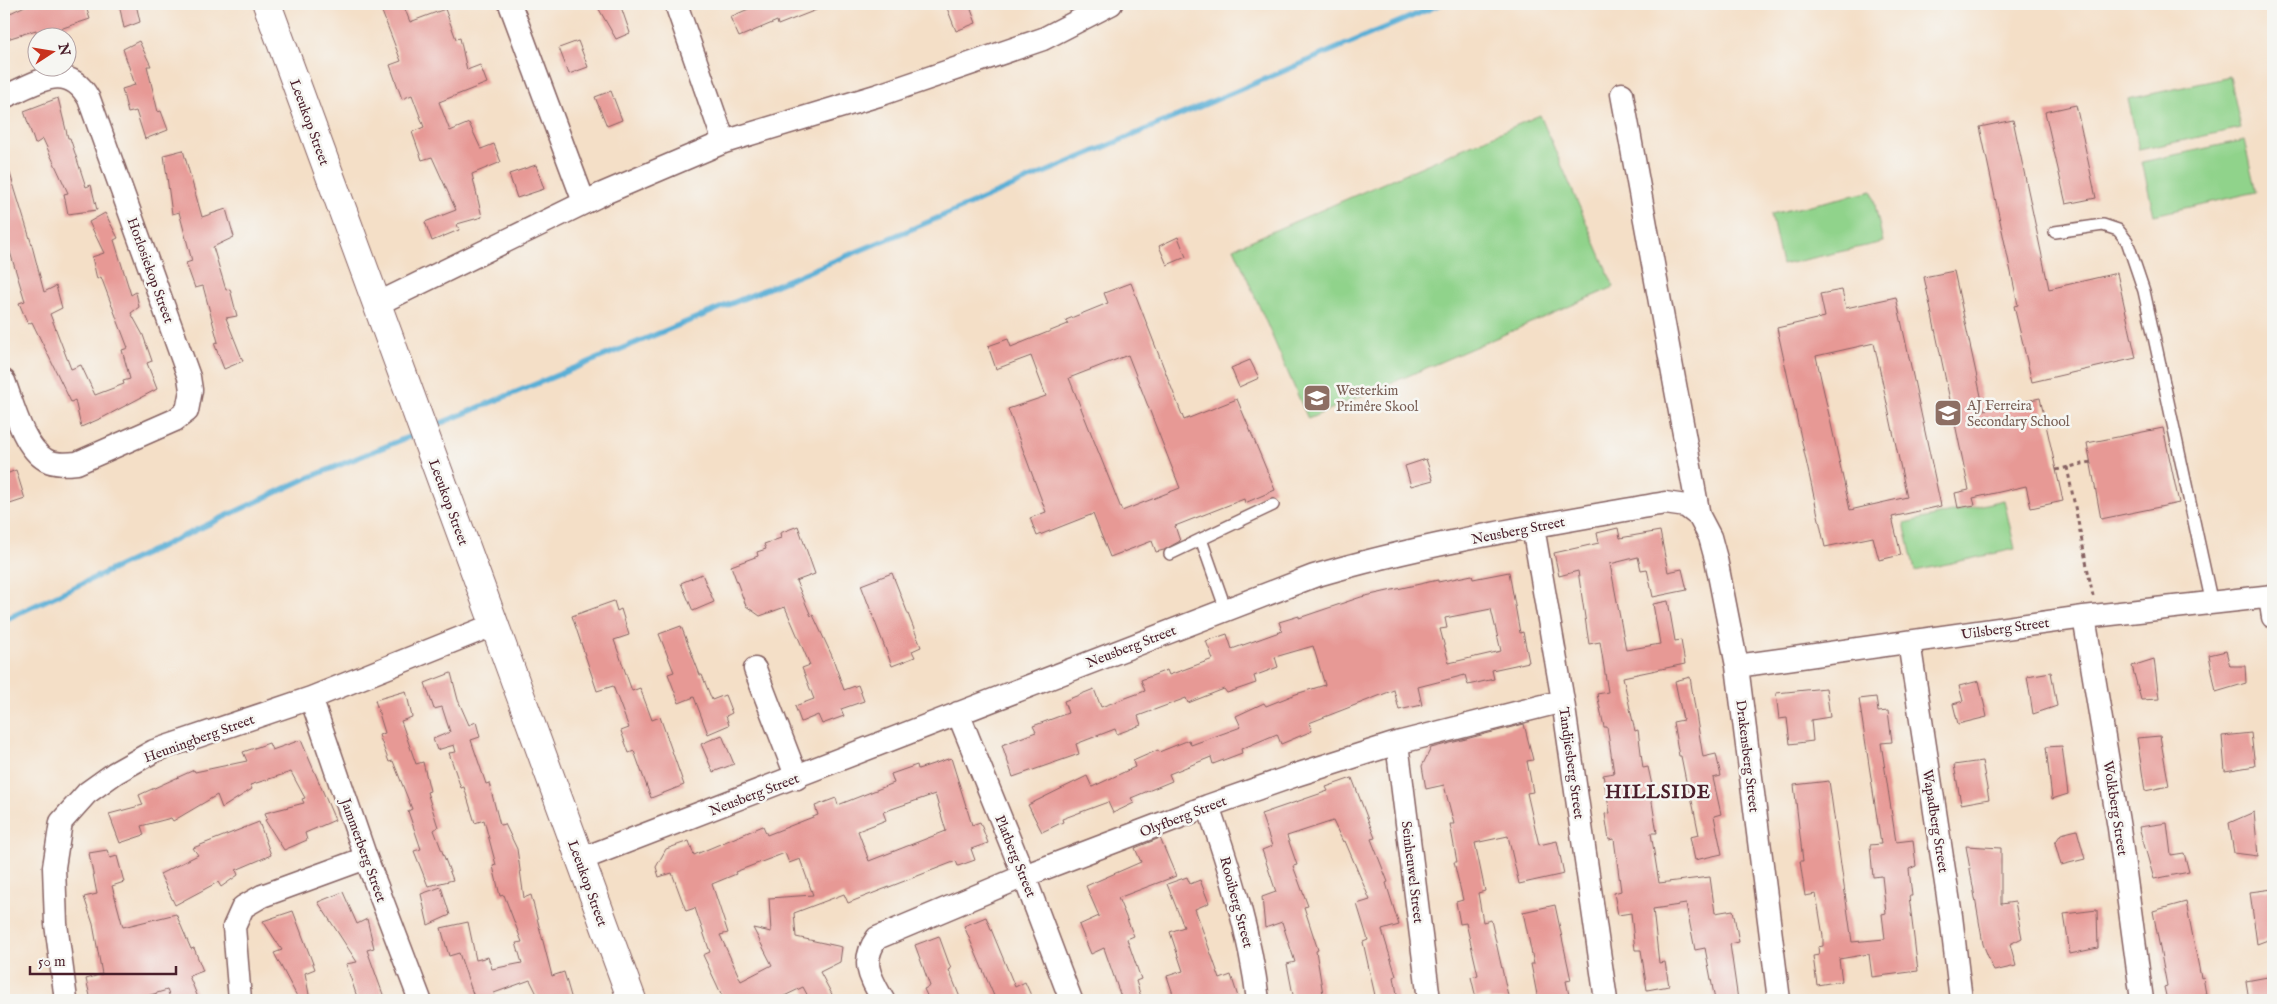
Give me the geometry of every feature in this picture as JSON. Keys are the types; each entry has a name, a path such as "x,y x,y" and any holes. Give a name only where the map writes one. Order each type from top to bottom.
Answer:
{"street":[{"name":"Leeukop Street","path":"267,4 579,860 632,1000"},
{"path":"510,4 584,202"},
{"path":"676,4 724,142"},
{"path":"377,304 584,202 724,142 878,95 1043,39 1112,4"},
{"name":"Horlosiekop Street","path":"4,97 54,76 65,77 83,88 89,99 190,384 190,400 187,412 175,420 77,463 66,464 48,461 40,456 24,435 4,381"},
{"name":"Drakensberg Street","path":"1622,94 1699,516 1710,537 1716,559 1737,666 1779,1000"},
{"name":"Neusberg Street","path":"579,860 797,778 958,713 1314,576 1366,561 1532,527 1665,503 1686,506 1699,516"},
{"name":"Tandjiesberg Street","path":"1532,527 1563,701 1606,1000"},
{"name":"Uilsberg Street","path":"1737,666 2091,616 2212,604 2272,603"},
{"name":"Wolkberg Street","path":"2091,616 2142,1000"},
{"name":"Heuningberg Street","path":"66,1000 56,924 54,867 61,822 87,793 115,772 154,751 312,698 493,625"},
{"name":"Wapadberg Street","path":"1909,642 1951,916 1961,1000"},
{"path":"755,669 797,778"},
{"name":"Jammerberg Street","path":"312,698 366,858 420,1000"},
{"name":"Olyfberg Street","path":"883,1000 868,970 870,947 877,938 1024,876 1208,806 1296,775 1397,743 1563,701"},
{"name":"Platberg Street","path":"958,713 1024,876 1071,1000"},
{"name":"Seinheuwel Street","path":"1397,743 1429,1000"},
{"name":"Rooiberg Street","path":"1208,806 1228,862 1254,969 1258,1000"},
{"path":"240,1000 234,927 243,907 262,896 366,858"}],"lane":[{"path":"2055,232 2103,225 2118,230 2127,241 2144,291 2212,604"},
{"path":"1170,554 1273,505"},
{"path":"1201,540 1226,610"}],"path":[{"path":"2056,470 2091,462"},
{"path":"2067,468 2091,616"}],"green space":[{"path":"2230,77 2241,128 2139,150 2128,99"},
{"path":"1540,115 1614,287 1308,419 1234,248"},
{"path":"2244,140 2256,192 2154,215 2142,162"},
{"path":"1872,191 1883,242 1782,265 1771,214"},
{"path":"2004,500 2015,549 1915,571 1904,523"}],"building":[{"path":"29,4 85,4 90,19 63,28 28,28 28,32 4,40 4,16"},
{"path":"119,4 136,4 140,22 124,28"},
{"path":"379,4 403,4 410,22 445,9 456,39 460,38 467,70 480,65 487,83 439,102 450,131 469,123 481,149 494,144 501,162 472,174 482,217 457,224 459,230 432,241 425,222 456,210 432,157 422,160 412,132 424,127 412,95 402,99 390,65 401,61"},
{"path":"596,4 620,4 630,33 616,39"},
{"path":"760,4 829,5 778,25 777,21 739,37 730,17"},
{"path":"958,4 969,4 976,23 956,31 947,8"},
{"path":"139,41 151,66 147,66 158,112 161,111 168,130 145,139 136,111 128,113 122,89 135,85 123,49"},
{"path":"578,41 588,67 569,74 559,48"},
{"path":"611,91 622,120 607,126 595,97"},
{"path":"58,98 68,138 70,138 86,187 91,185 97,210 68,214 64,194 68,193 43,139 35,144 24,111"},
{"path":"2076,105 2096,198 2066,204 2045,112"},
{"path":"2013,120 2049,289 2117,273 2136,358 2032,382 2014,306 2018,305 1980,127"},
{"path":"183,150 202,217 226,209 234,237 213,247 226,290 230,289 237,316 226,318 243,361 224,369 214,343 218,342 203,286 195,288 186,263 192,261 179,212 172,214 164,155"},
{"path":"536,165 544,189 517,198 509,174"},
{"path":"8,167 44,292 56,286 62,308 50,314 71,369 81,365 95,395 124,384 123,381 130,379 122,350 128,348 101,277 97,279 92,257 104,253 89,222 105,213 118,238 114,240 131,295 136,292 139,307 131,313 143,335 152,361 147,363 157,389 81,427 75,400 71,402 32,322 28,324 19,303 25,301 7,242 4,244 4,168"},
{"path":"1178,237 1186,257 1167,265 1159,246"},
{"path":"1954,271 1984,410 2040,398 2063,501 2031,508 2026,486 1973,498 1975,505 1958,508 1955,493 1969,490 1924,277"},
{"path":"1131,283 1184,420 1237,399 1275,490 1245,503 1244,499 1175,526 1180,541 1164,550 1156,552 1152,541 1110,557 1093,514 1037,536 1030,518 1046,512 1008,409 1046,396 1031,356 996,369 988,346 1008,339 1011,347 1068,324 1066,320 1108,303 1104,293","holes":["1128,355 1180,488 1122,511 1069,378"]},
{"path":"1842,290 1846,308 1896,297 1941,506 1892,517 1901,555 1879,560 1873,537 1825,547 1777,328 1825,317 1820,294","holes":["1874,343 1907,497 1850,510 1816,356"]},
{"path":"1250,360 1259,378 1239,387 1231,368"},
{"path":"2163,428 2179,503 2101,519 2087,443"},
{"path":"1426,459 1433,480 1411,486 1405,466"},
{"path":"16,470 25,499 4,506 4,475"},
{"path":"798,526 815,574 796,581 811,616 813,615 832,656 844,690 858,685 864,701 841,709 844,716 822,724 818,715 801,722 795,706 814,699 802,668 810,665 785,607 760,616 746,606 731,566 758,556 757,552 766,549 764,544 781,538 780,533"},
{"path":"1618,528 1620,538 1660,531 1668,572 1682,569 1687,590 1653,597 1647,569 1641,570 1638,557 1610,564 1626,650 1660,644 1653,604 1668,601 1675,641 1681,640 1685,664 1623,677 1635,731 1638,730 1643,768 1648,767 1653,790 1650,790 1657,833 1651,833 1659,883 1710,877 1715,913 1733,910 1739,942 1730,944 1738,1000 1715,1000 1705,948 1695,950 1686,904 1653,909 1659,963 1665,962 1669,986 1647,990 1641,950 1635,950 1631,913 1618,915 1614,893 1621,891 1614,839 1609,840 1605,814 1610,813 1603,775 1614,773 1607,727 1604,727 1597,694 1608,692 1600,642 1589,644 1578,571 1559,576 1554,553 1599,543 1597,533"},
{"path":"1509,572 1520,633 1523,632 1529,662 1492,670 1494,679 1468,685 1465,675 1418,687 1422,705 1399,710 1394,690 1309,723 1312,731 1281,744 1277,734 1241,749 1242,753 1213,764 1211,757 1169,774 1172,781 1131,798 1134,803 1113,813 1108,802 1062,819 1063,822 1042,832 1028,805 1087,776 1092,787 1135,767 1133,761 1158,750 1159,752 1189,740 1191,745 1241,727 1236,716 1264,703 1266,706 1325,685 1313,646 1275,657 1278,667 1254,676 1256,683 1227,693 1224,689 1188,703 1186,698 1138,716 1141,725 1117,734 1115,729 1076,744 1079,754 1013,777 1002,745 1036,732 1033,726 1068,713 1064,701 1094,689 1101,707 1145,691 1141,680 1167,670 1169,675 1213,659 1206,641 1227,634 1232,649 1282,631 1279,622 1299,616 1299,618 1361,597 1438,580 1438,582 1472,575 1473,579","holes":["1491,609 1501,651 1449,663 1440,629 1447,628 1445,618"]},
{"path":"892,573 921,647 912,651 915,657 892,666 861,585"},
{"path":"702,574 714,602 693,611 681,583"},
{"path":"614,601 617,611 621,609 629,635 614,640 632,691 640,688 652,720 660,717 684,785 651,798 634,751 629,753 621,731 629,728 613,686 597,691 572,616"},
{"path":"681,626 712,700 725,695 732,713 726,716 729,725 708,734 694,697 679,703 668,674 674,672 659,634"},
{"path":"2226,651 2230,666 2245,666 2246,683 2216,692 2209,655"},
{"path":"2154,659 2159,699 2141,700 2132,666"},
{"path":"2051,672 2057,706 2033,714 2027,676"},
{"path":"451,673 458,700 469,725 476,722 480,737 471,740 486,784 489,783 500,825 505,824 517,849 524,898 531,895 552,976 564,972 572,1000 540,1000 530,980 494,993 496,1000 475,1000 459,953 449,956 441,928 468,922 476,960 488,957 492,969 522,963 516,943 522,942 504,895 500,896 493,866 496,865 484,820 475,823 464,787 461,788 449,753 456,752 454,745 437,750 433,739 450,732 442,707 434,709 425,683"},
{"path":"1690,677 1703,757 1716,754 1721,776 1713,778 1721,814 1714,816 1722,854 1695,860 1690,837 1699,835 1690,791 1688,791 1681,756 1679,756 1673,722 1683,720 1675,681"},
{"path":"1979,681 1987,717 1958,724 1953,704 1963,701 1959,686"},
{"path":"1826,688 1830,717 1811,720 1813,741 1790,744 1787,718 1779,719 1776,693"},
{"path":"406,691 412,717 401,721 416,764 423,762 430,791 427,792 438,827 434,830 453,880 428,886 414,851 421,849 408,811 412,809 393,761 389,762 379,735 385,733 375,700"},
{"path":"1876,697 1878,712 1888,711 1892,742 1881,743 1896,842 1913,840 1916,866 1909,869 1912,896 1909,896 1918,971 1872,977 1869,954 1839,959 1842,981 1817,985 1813,956 1819,955 1818,947 1823,946 1823,936 1816,894 1805,896 1800,861 1803,861 1794,785 1829,781 1852,942 1885,939 1882,914 1886,913 1882,876 1873,877 1870,845 1881,844 1859,699"},
{"path":"1524,724 1533,760 1527,761 1533,792 1527,793 1539,845 1557,841 1564,874 1519,884 1508,836 1475,843 1485,891 1478,893 1483,922 1491,920 1509,1000 1490,1000 1489,995 1476,998 1471,977 1478,975 1466,923 1460,924 1456,902 1463,900 1454,862 1457,862 1450,824 1454,824 1444,785 1426,789 1422,766 1431,748"},
{"path":"2251,733 2255,766 2225,771 2222,736"},
{"path":"722,735 734,764 713,772 701,744"},
{"path":"2160,736 2169,786 2145,791 2137,738"},
{"path":"301,740 335,820 305,833 307,840 284,850 265,820 267,819 265,813 304,803 302,799 305,798 291,772 250,785 252,789 222,808 217,795 173,821 171,818 141,826 144,835 120,843 109,814 143,805 139,795 194,770 195,772 247,761 243,752 269,743 272,750"},
{"path":"2062,746 2068,794 2052,799 2046,747"},
{"path":"951,758 972,825 980,822 988,843 971,849 975,860 958,866 956,861 848,903 844,894 794,913 796,937 842,947 840,962 820,972 835,1000 810,1000 803,987 776,1000 724,1000 703,955 710,952 695,908 686,911 672,873 659,877 656,867 666,849 689,841 694,855 763,826 767,835 818,815 815,806 836,798 838,805 894,783 891,774 917,765 918,769","holes":["935,794 946,831 869,861 858,831 886,820 883,812","785,853 789,863 800,859 813,895 769,898 771,932 753,928 772,965 741,981 720,935 728,933 712,884 736,874 735,872"]},
{"path":"1982,761 1989,799 1961,804 1954,765"},
{"path":"1352,778 1375,838 1371,839 1388,882 1386,883 1399,925 1382,930 1396,976 1394,977 1398,1000 1376,1000 1363,942 1368,940 1357,904 1370,900 1345,841 1343,842 1333,821 1287,836 1297,865 1293,866 1308,906 1304,907 1318,950 1316,951 1324,1000 1294,1000 1287,964 1295,962 1282,922 1265,928 1262,897 1276,892 1262,850 1272,846 1261,814 1328,791 1326,787"},
{"path":"2254,812 2258,856 2234,853 2229,823"},
{"path":"259,822 271,855 236,870 238,875 221,887 218,882 175,905 160,874 198,855 193,848"},
{"path":"2167,823 2171,855 2184,853 2189,872 2154,879 2139,827"},
{"path":"2077,830 2085,859 2061,865 2055,843 2061,834"},
{"path":"1160,838 1176,876 1118,898 1134,936 1127,939 1141,979 1136,981 1142,1000 1122,1000 1104,948 1091,954 1079,925 1099,916 1086,886 1141,862 1135,848"},
{"path":"1966,846 2001,848 2001,904 2015,902 2022,938 2010,944 2016,966 1994,971 1983,944"},
{"path":"107,850 110,858 117,856 124,882 112,886 123,927 176,914 191,949 194,948 203,971 189,976 199,1000 171,1000 167,990 134,1000 91,1000 86,979 102,974 93,924 84,897 97,894 89,853"},
{"path":"1187,877 1190,884 1200,880 1209,903 1195,909 1220,979 1231,975 1239,1000 1175,1000 1167,976 1183,971 1170,932 1184,927 1167,884"},
{"path":"441,887 450,915 428,925 421,894"},
{"path":"2273,889 2273,904 2270,905 2273,938 2257,944 2250,892"},
{"path":"343,892 357,924 367,919 374,948 367,950 385,1000 358,1000 346,964 357,962 318,902"},
{"path":"2186,902 2207,1000 2167,1000 2164,987 2167,986 2153,911"},
{"path":"1555,905 1571,980 1566,981 1570,1000 1538,1000 1531,964 1534,964 1523,912"},
{"path":"2097,910 2098,948 2070,954 2064,914"},
{"path":"293,911 315,969 305,973 310,1000 299,1000 274,953 282,950 263,921"},
{"path":"986,917 1015,987 1025,982 1033,1000 984,1000 994,996 964,926"},
{"path":"939,936 951,969 949,970 961,1000 929,1000 924,989 930,986 915,945"},
{"path":"2273,976 2273,1000 2249,1000 2246,981"}],"waterway":[{"path":"429,428 907,231 1441,4"},
{"path":"4,620 303,480 416,434"}],"place":[{"name":"Westerkim Primêre Skool","path":"1317,398"},
{"name":"AJ Ferreira Secondary School","path":"1948,413"}],"district":[{"name":"HILLSIDE","path":"1658,791"}]}
